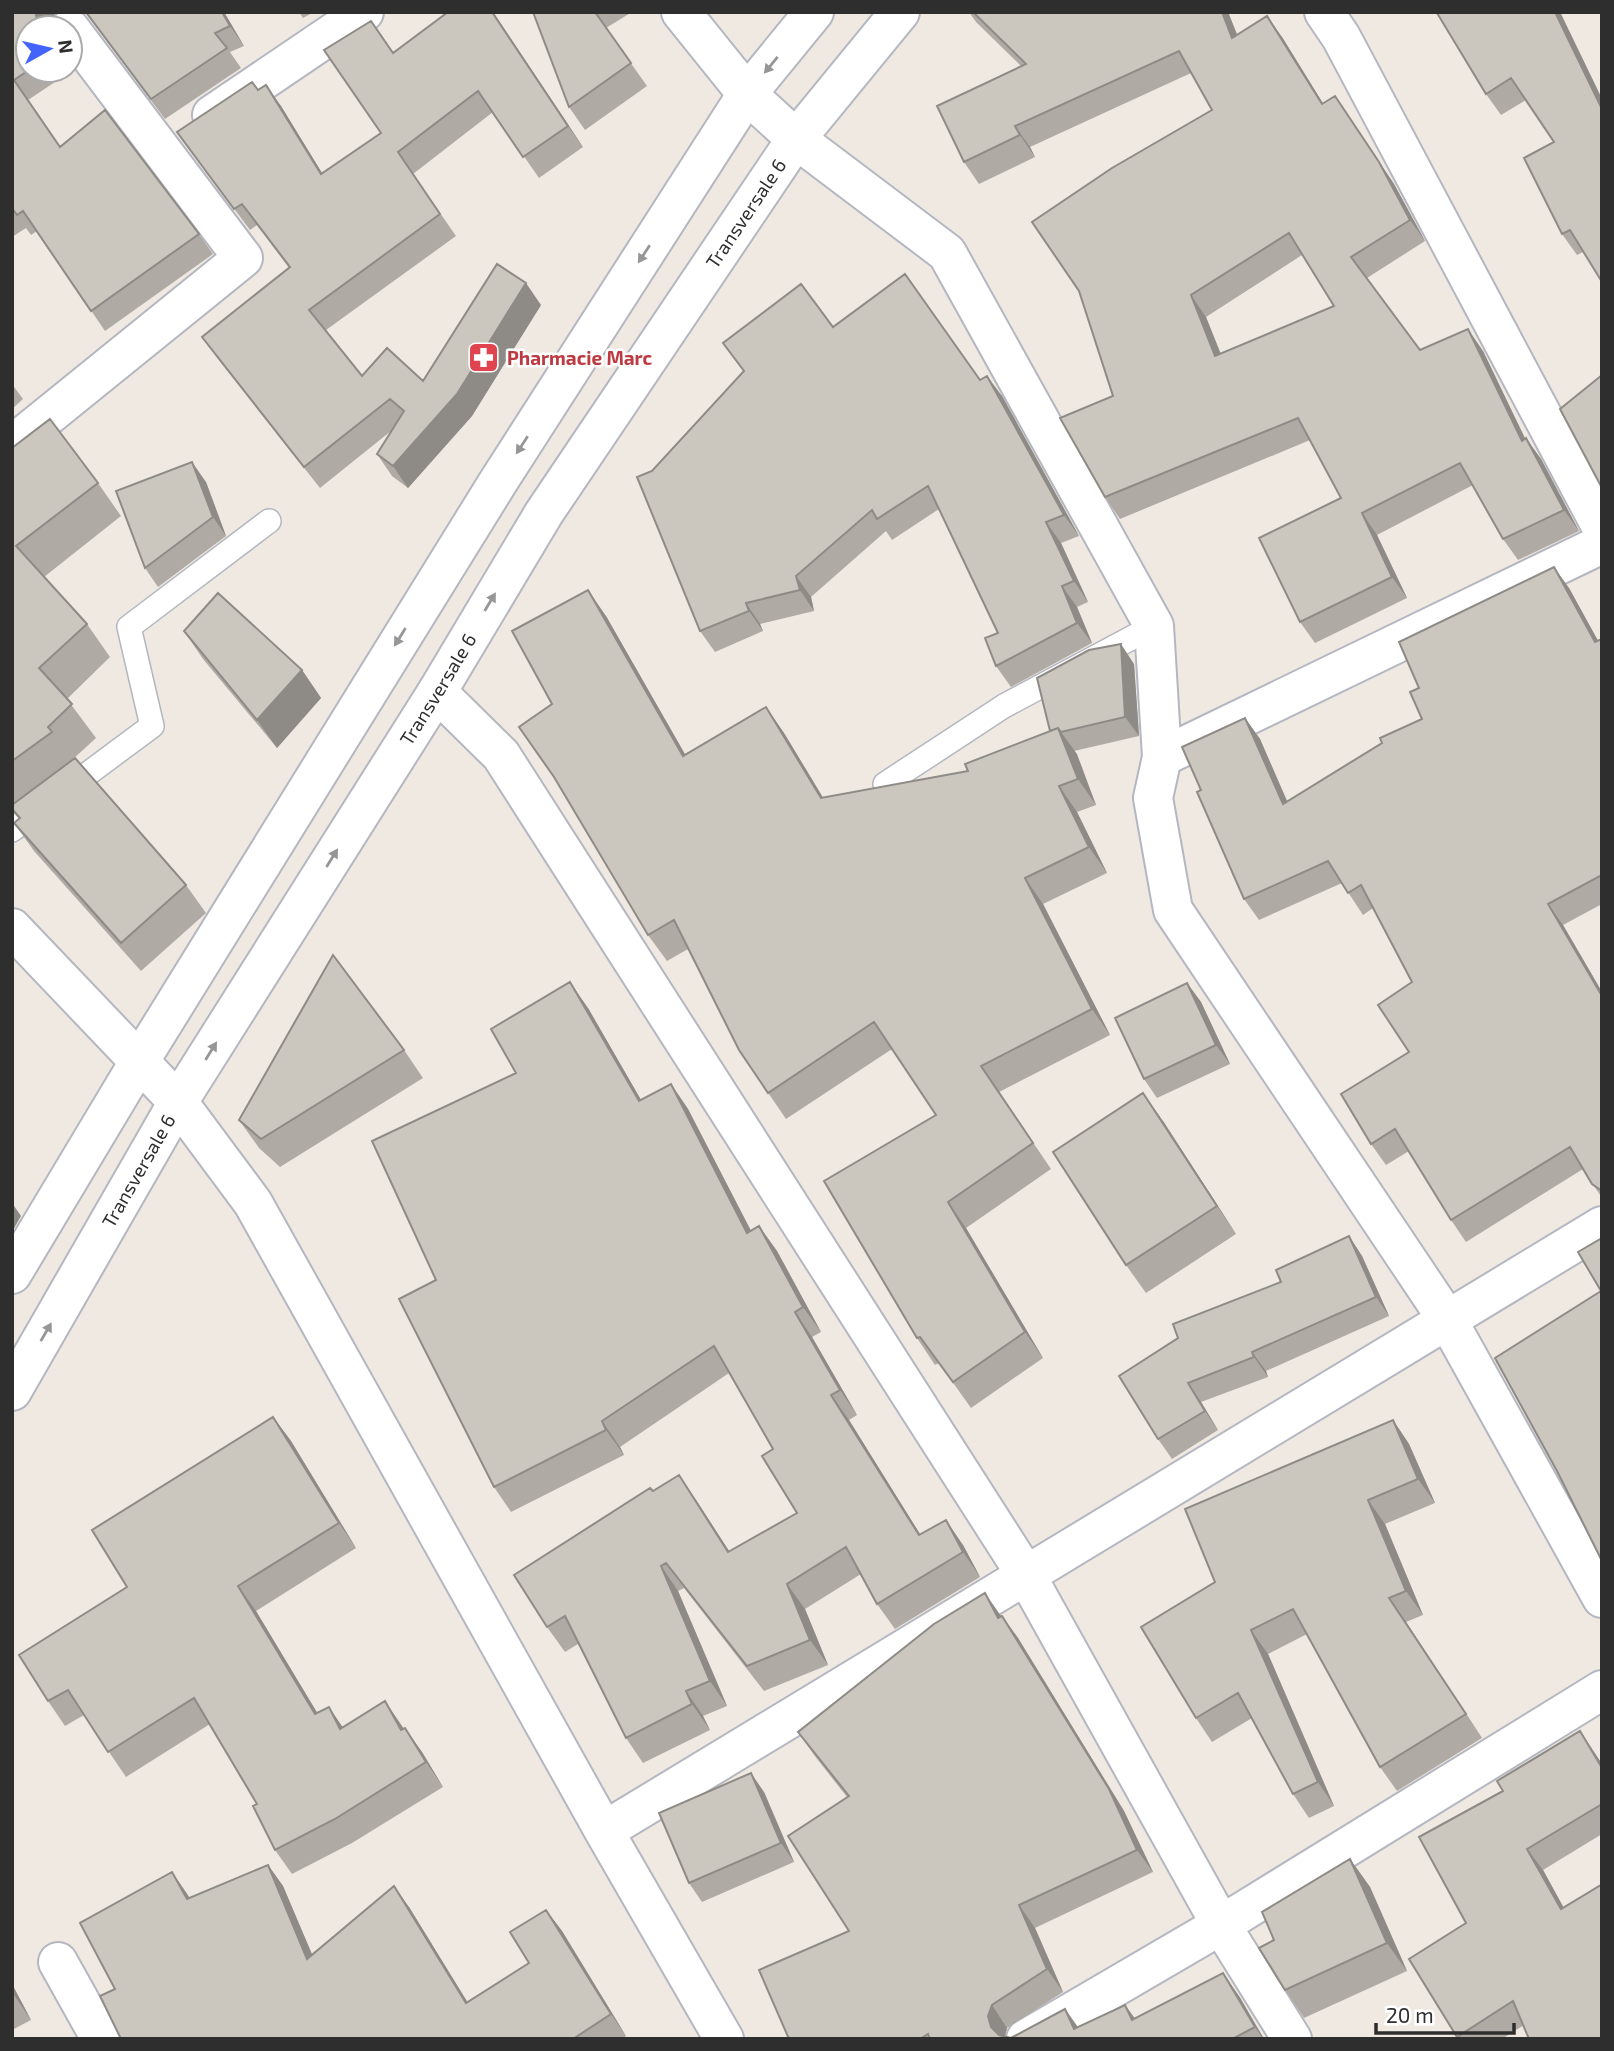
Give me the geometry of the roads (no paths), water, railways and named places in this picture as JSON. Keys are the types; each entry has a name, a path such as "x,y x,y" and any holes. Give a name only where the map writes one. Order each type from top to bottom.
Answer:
{"street":[{"path":"160,149 364,12"},
{"path":"681,12 747,94 796,139 947,253 1154,626 1162,757 1153,799 1173,910 1447,1319 1602,1598"},
{"path":"12,1274 386,659 747,94 814,12"},
{"name":"Transversale 6","path":"12,1391 178,1102 437,692 544,513 796,139 900,12"},
{"path":"1324,12 1341,37 1602,528"},
{"path":"12,445 243,258 84,48"},
{"path":"1162,757 1602,544"},
{"path":"437,692 501,755 1026,1575 1221,1926 1292,2039"},
{"path":"12,928 178,1102 253,1203 604,1831 724,2039"},
{"path":"604,1831 1602,1226"},
{"path":"1026,2039 1221,1926 1602,1690"},
{"path":"58,1962 102,2039"}],"lane":[{"path":"12,830 152,726 128,627 269,522"},
{"path":"885,784 1004,706 1154,626"}],"place":[{"name":"Pharmacie Marc","path":"484,358"}]}
